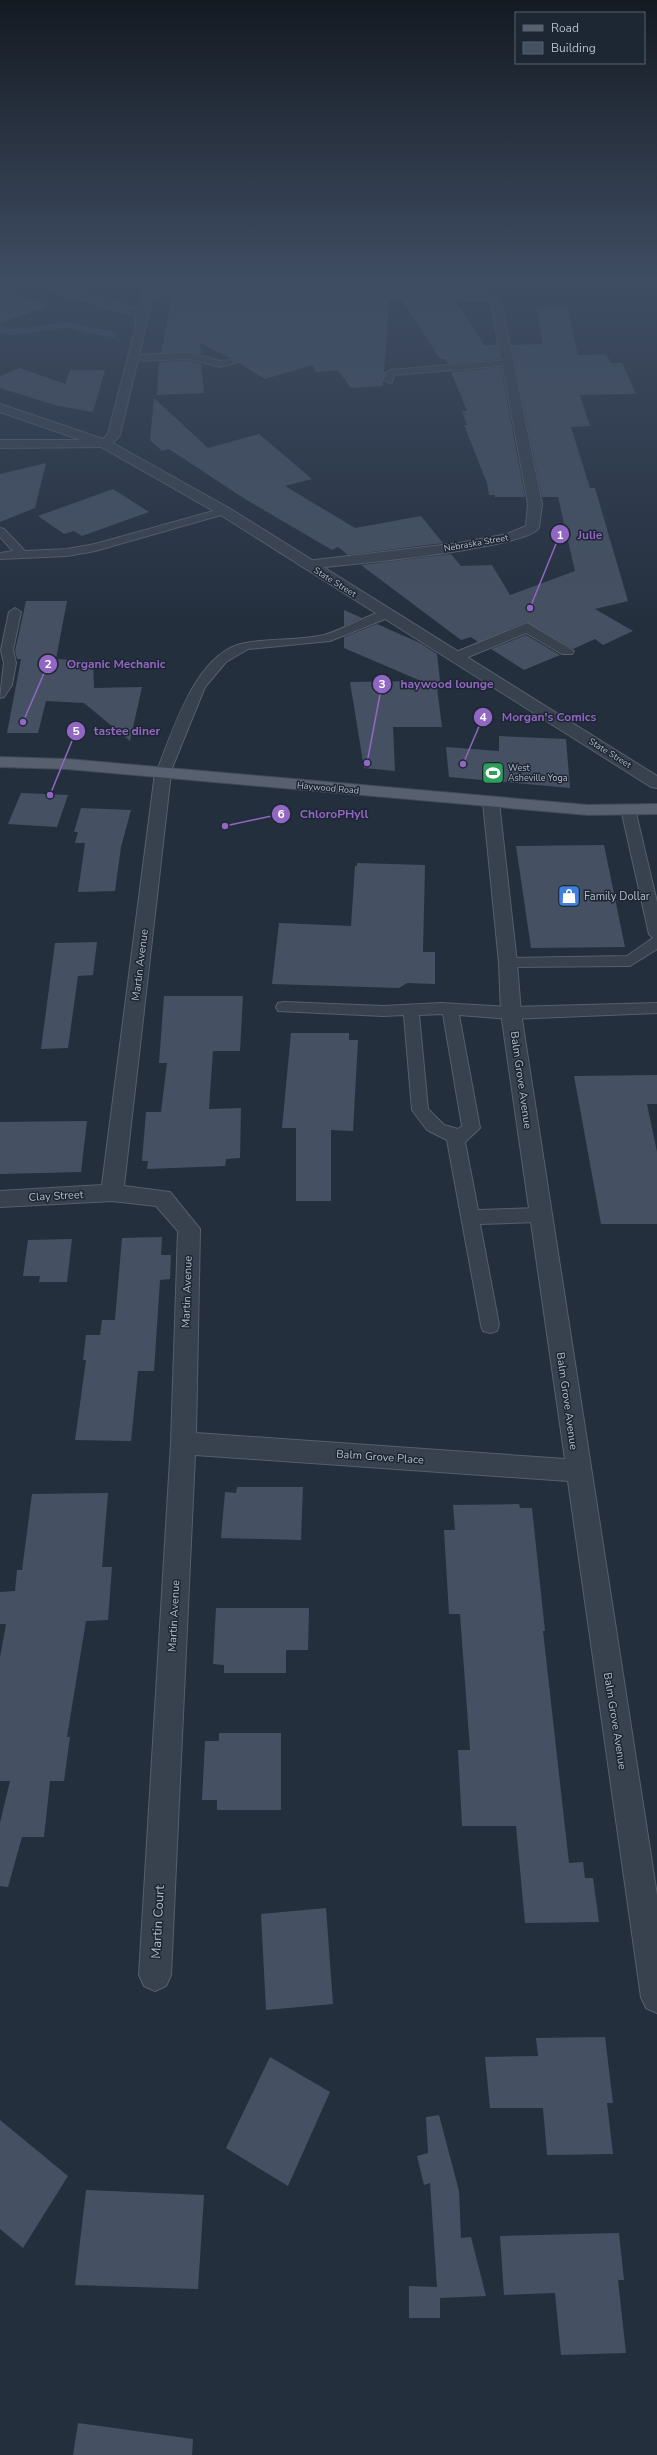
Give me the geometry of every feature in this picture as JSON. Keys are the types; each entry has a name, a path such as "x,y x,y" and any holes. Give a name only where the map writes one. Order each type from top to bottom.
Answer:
{"main road":[{"name":"Haywood Road","path":"0,762 67,764 588,810 657,809"}],"street":[{"path":"0,444 105,444 114,435 125,395"},
{"name":"Nebraska Street","path":"306,565 459,547 511,537 532,528 535,504 514,395"},
{"name":"State Street","path":"0,408 105,444 224,511 306,565 657,783"},
{"path":"456,657 527,627 567,651"},
{"name":"Martin Avenue","path":"161,1869 183,1443 189,1229 162,1198 112,1193 163,773"},
{"name":"Balm Grove Avenue","path":"491,802 512,1013 578,1471 657,1997"},
{"name":"Clay Street","path":"0,1199 112,1193"},
{"name":"Balm Grove Place","path":"183,1443 578,1471"},
{"name":"Martin Court","path":"155,1975 161,1869"}],"lane":[{"path":"0,556 21,553 74,552 138,538 224,511"},
{"path":"0,530 21,553"},
{"path":"0,694 6,685 10,663 7,650 15,612"},
{"path":"163,773 199,686 222,659 232,652 246,646 326,638 386,614"},
{"path":"628,809 657,934"},
{"path":"508,963 630,961 657,942"},
{"path":"284,1007 411,1010 450,1009 512,1013 657,1008"},
{"path":"411,1010 420,1110 430,1124 450,1136 462,1136 471,1128 450,1009"},
{"path":"455,1135 490,1325"},
{"path":"470,1217 541,1214"}],"building":[{"path":"21,395 98,395 93,412 58,406"},
{"path":"460,395 506,395 525,497 495,497 495,495 489,495 487,483 464,425 467,425 462,411 467,411"},
{"path":"521,395 604,395 580,395 590,426 571,427 590,488 595,488 628,601 595,609 633,631 603,645 595,639 573,649 526,622 478,642 471,637 461,640 361,565 451,554 461,566 492,565 510,595 575,571 558,497 542,497"},
{"path":"154,398 208,448 259,434 312,479 285,486 355,528 421,516 443,543 348,555 338,547 332,550 245,499 169,449 162,451 150,440"},
{"path":"46,463 35,508 0,522 0,474"},
{"path":"113,489 149,512 82,536 74,531 64,534 38,516"},
{"path":"26,601 67,601 56,659 93,661 94,688 142,687 130,741 84,703 46,701 38,733 7,733 21,659 17,659 15,651"},
{"path":"344,610 362,618 344,626"},
{"path":"377,624 420,643 437,654 441,690 437,688 442,727 393,727 395,771 364,768 350,682 421,681 344,648 344,637"},
{"path":"526,635 560,655 524,670 491,649"},
{"path":"499,736 566,739 570,788 449,777 446,747 499,751"},
{"path":"21,793 68,795 57,827 8,824"},
{"path":"81,808 131,810 121,847 115,891 78,892 85,843 75,843 78,832 74,832"},
{"name":"Family Dollar","path":"604,845 625,947 531,948 516,846"},
{"path":"357,863 425,865 423,952 435,952 435,984 407,983 399,988 272,984 279,923 351,926 355,866 357,866"},
{"path":"97,942 93,975 78,976 68,1048 41,1049 55,943"},
{"path":"164,996 243,996 240,1051 213,1051 209,1109 241,1108 240,1158 226,1159 225,1166 147,1169 148,1161 142,1161 146,1112 161,1112 167,1063 159,1063"},
{"path":"291,1033 349,1033 349,1040 358,1040 353,1131 331,1130 331,1201 296,1201 296,1128 282,1128"},
{"path":"657,1075 657,1104 647,1104 657,1152 657,1224 601,1224 574,1076"},
{"path":"87,1121 81,1172 0,1174 0,1122"},
{"path":"162,1237 161,1255 171,1255 170,1279 160,1280 154,1371 138,1371 131,1441 75,1440 86,1360 83,1360 86,1335 100,1335 102,1320 115,1320 122,1238"},
{"path":"72,1239 67,1282 39,1282 40,1276 23,1276 28,1240"},
{"path":"237,1487 303,1487 301,1540 221,1538 225,1492 236,1493"},
{"path":"108,1493 102,1567 112,1567 108,1620 86,1621 67,1737 70,1737 64,1781 50,1781 44,1837 22,1837 8,1887 0,1886 0,1823 10,1781 0,1781 0,1657 6,1624 0,1624 0,1592 15,1591 17,1570 22,1570 32,1494"},
{"path":"519,1504 520,1508 532,1508 545,1631 543,1631 569,1863 583,1862 585,1878 593,1878 599,1922 525,1923 516,1826 462,1826 458,1750 470,1750 460,1614 449,1614 444,1530 455,1530 453,1505"},
{"path":"216,1608 309,1608 308,1650 286,1650 286,1673 224,1673 224,1665 213,1664"},
{"path":"219,1733 281,1733 281,1810 217,1810 217,1800 202,1800 205,1741 219,1741"},
{"path":"326,1908 333,2004 266,2010 261,1914"},
{"path":"605,2037 613,2103 607,2103 613,2154 547,2155 543,2108 490,2108 485,2057 538,2056 536,2038"},
{"path":"270,2057 330,2092 288,2186 226,2148"},
{"path":"439,2115 459,2191 461,2238 471,2237 486,2296 440,2298 440,2318 409,2318 409,2286 437,2287 430,2183 424,2185 417,2156 428,2153 426,2117"},
{"path":"0,2120 68,2176 23,2248 0,2229"},
{"path":"86,2190 204,2195 198,2289 75,2285"},
{"path":"619,2233 624,2280 618,2280 626,2353 561,2355 555,2293 504,2295 500,2236"},
{"path":"78,2423 193,2439 192,2455 73,2455"}],"place":[{"name":"Julie","path":"530,608"},
{"name":"Organic Mechanic","path":"23,722"},
{"name":"haywood lounge","path":"367,763"},
{"name":"Morgan's Comics","path":"463,764"},
{"name":"West Asheville Yoga","path":"493,773"},
{"name":"tastee diner","path":"50,795"},
{"name":"ChloroPHyll","path":"225,826"},
{"name":"Family Dollar","path":"569,896"}]}
